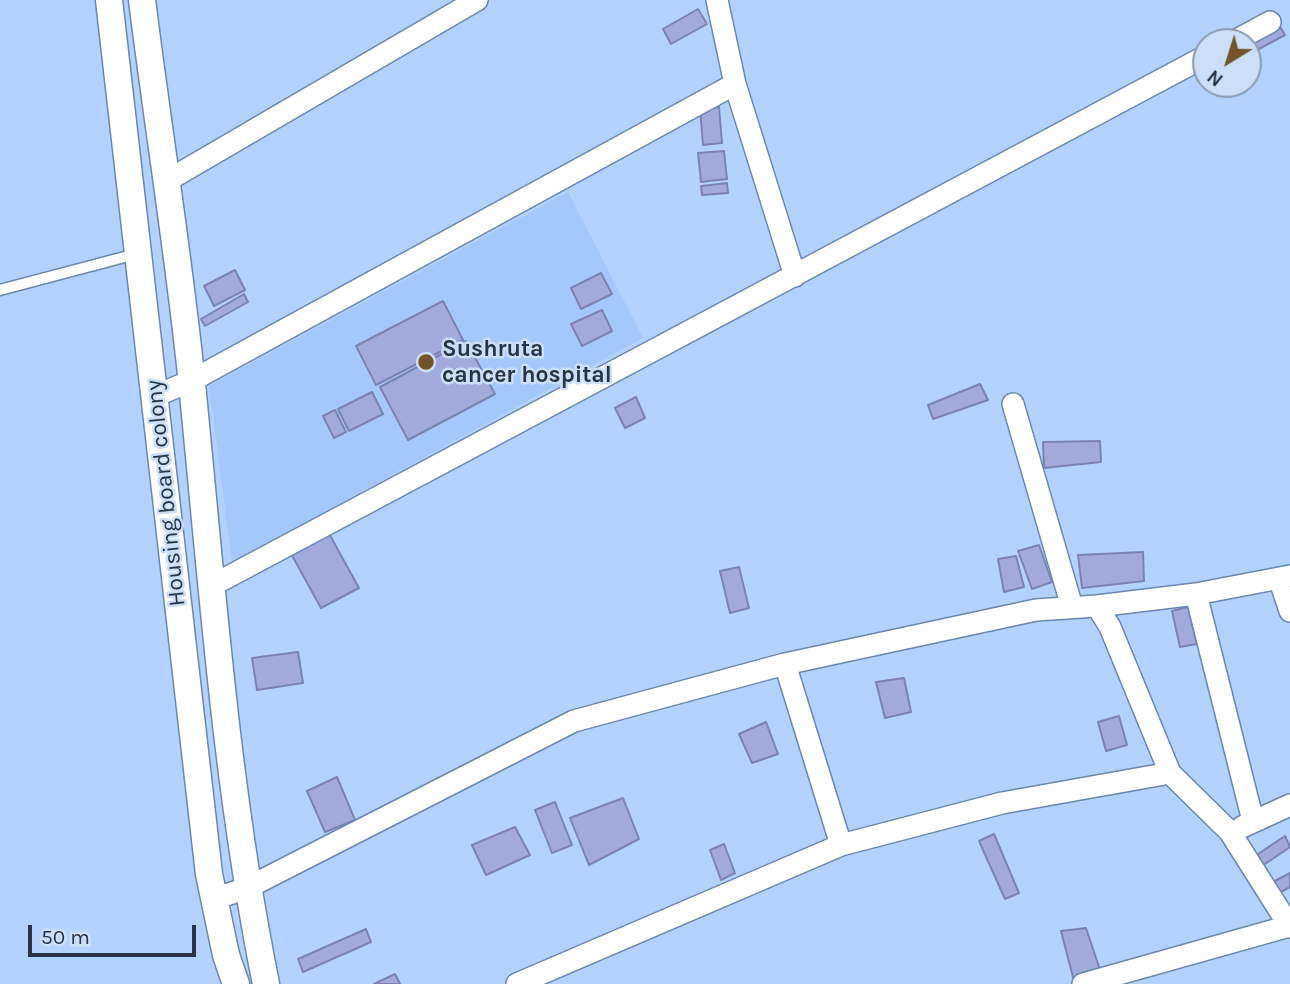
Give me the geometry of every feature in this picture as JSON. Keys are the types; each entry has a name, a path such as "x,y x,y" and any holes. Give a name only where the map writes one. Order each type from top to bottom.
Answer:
{"street":[{"name":"Housing board colony","path":"109,0 214,900 226,956 236,984"},
{"name":"Housing board colony","path":"142,0 191,381 211,586 247,888 266,984"},
{"path":"165,182 477,0"},
{"path":"718,0 735,83 795,276"},
{"path":"1259,28 1270,22"},
{"path":"211,586 1192,63"},
{"path":"155,396 191,381 735,83"},
{"path":"1013,404 1072,607"},
{"path":"214,900 247,888 573,721 785,664 1036,610 1196,594 1284,577 1290,611"},
{"path":"1196,594 1253,821"},
{"path":"1083,984 1289,927 1230,832 1170,773 1110,627 1097,606"},
{"path":"785,664 841,845"},
{"path":"517,984 841,845 1002,803 1170,773"},
{"path":"1230,832 1290,805"}],"lane":[{"path":"0,290 139,253"}],"shaded area":[{"name":"Sushruta cancer hospital","path":"568,192 643,338 232,562 209,386"}],"building":[{"path":"698,9 707,24 671,44 663,29"},
{"path":"1278,23 1285,35 1262,47 1262,32"},
{"path":"719,107 722,143 703,145 700,109"},
{"path":"724,151 727,179 701,182 698,153"},
{"path":"727,183 728,193 702,195 701,186"},
{"path":"235,270 245,290 214,306 204,286"},
{"path":"601,273 612,294 581,309 571,288"},
{"path":"244,294 248,302 205,326 201,319"},
{"path":"443,301 463,340 376,385 356,346"},
{"path":"602,310 612,331 582,346 571,324"},
{"path":"466,341 495,394 408,440 380,387"},
{"path":"980,384 988,400 933,419 928,405"},
{"path":"372,392 383,414 349,431 338,409"},
{"path":"636,397 645,418 625,428 615,408"},
{"path":"335,410 346,432 334,438 323,416"},
{"path":"1100,441 1101,462 1044,468 1043,442"},
{"path":"327,530 359,588 321,608 289,550"},
{"path":"1039,545 1052,582 1032,589 1018,551"},
{"path":"1143,552 1144,581 1082,588 1078,555"},
{"path":"1016,556 1024,587 1004,592 998,559"},
{"path":"739,567 749,608 730,613 720,571"},
{"path":"1188,607 1197,644 1180,647 1172,611"},
{"path":"298,652 303,683 257,690 252,658"},
{"path":"904,678 911,712 885,718 876,682"},
{"path":"1119,716 1127,745 1106,751 1098,722"},
{"path":"766,722 778,754 752,763 739,734"},
{"path":"337,777 355,820 325,832 307,791"},
{"path":"623,798 639,839 589,865 570,818"},
{"path":"555,802 572,845 552,853 535,810"},
{"path":"515,827 530,855 486,875 472,845"},
{"path":"994,834 1019,893 1005,899 979,841"},
{"path":"1285,836 1290,847 1262,866 1255,856"},
{"path":"724,844 735,873 721,880 710,850"},
{"path":"1290,873 1290,887 1279,893 1273,882"},
{"path":"1086,928 1101,973 1074,981 1061,931"},
{"path":"366,929 371,942 303,972 298,959"},
{"path":"395,974 400,984 374,984"}],"place":[{"name":"Sushruta cancer hospital","path":"426,362"}]}
